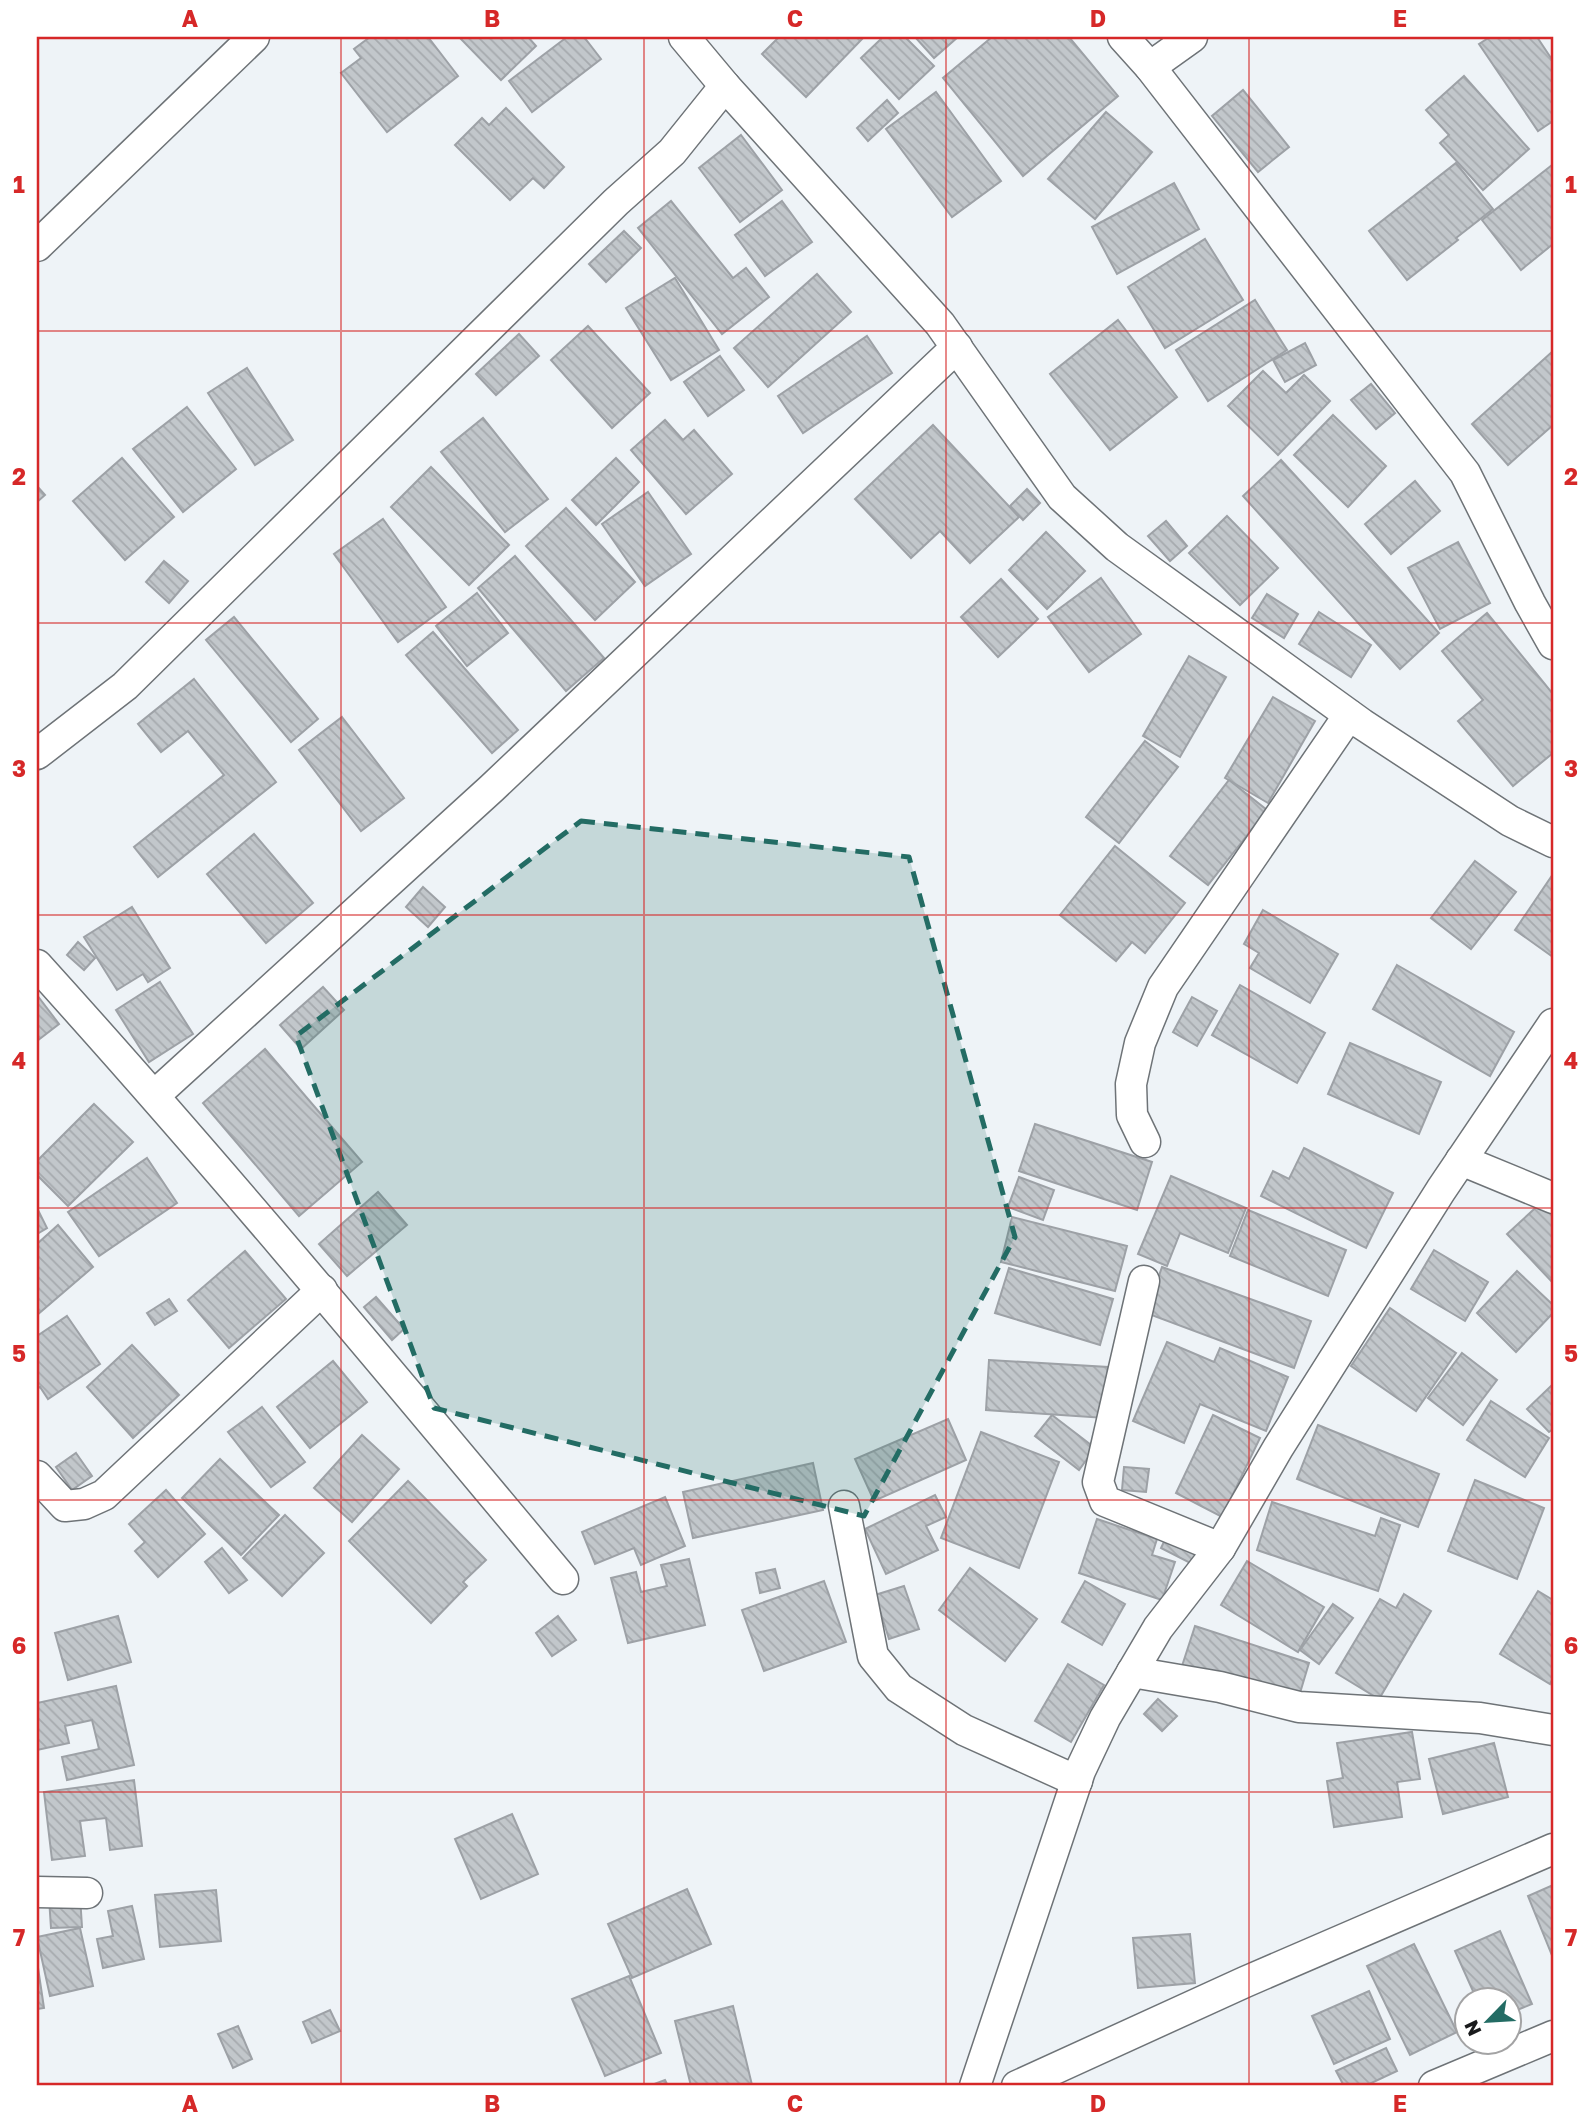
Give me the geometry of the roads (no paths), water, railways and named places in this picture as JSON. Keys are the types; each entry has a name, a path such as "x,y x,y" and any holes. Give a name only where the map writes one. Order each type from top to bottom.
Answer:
{"street":[{"path":"37,246 254,37"},
{"path":"684,37 940,324 1062,497 1117,547 1349,715 1510,821 1553,842"},
{"path":"1123,37 1150,67 1465,473 1553,644"},
{"path":"1150,67 1192,37"},
{"path":"37,754 125,686 616,202 672,152 725,86"},
{"path":"155,1095 492,788 957,346"},
{"path":"1145,1142 1132,1115 1131,1084 1140,1043 1163,987 1349,715"},
{"path":"37,965 155,1095 562,1579"},
{"path":"975,2086 1080,1771 1105,1718 1158,1628 1220,1548 1278,1448 1461,1160 1553,1024"},
{"path":"1461,1160 1553,1198"},
{"path":"1144,1281 1098,1482 1105,1501 1220,1548"},
{"path":"37,1476 65,1506 84,1504 104,1495 321,1290"},
{"path":"844,1506 873,1656 900,1688 964,1730 1077,1781"},
{"path":"1132,1672 1220,1687 1299,1707 1480,1718 1553,1730"},
{"path":"1017,2086 1245,1982 1553,1849"},
{"path":"37,1892 87,1892"},
{"path":"1434,2086 1553,2036"}]}
